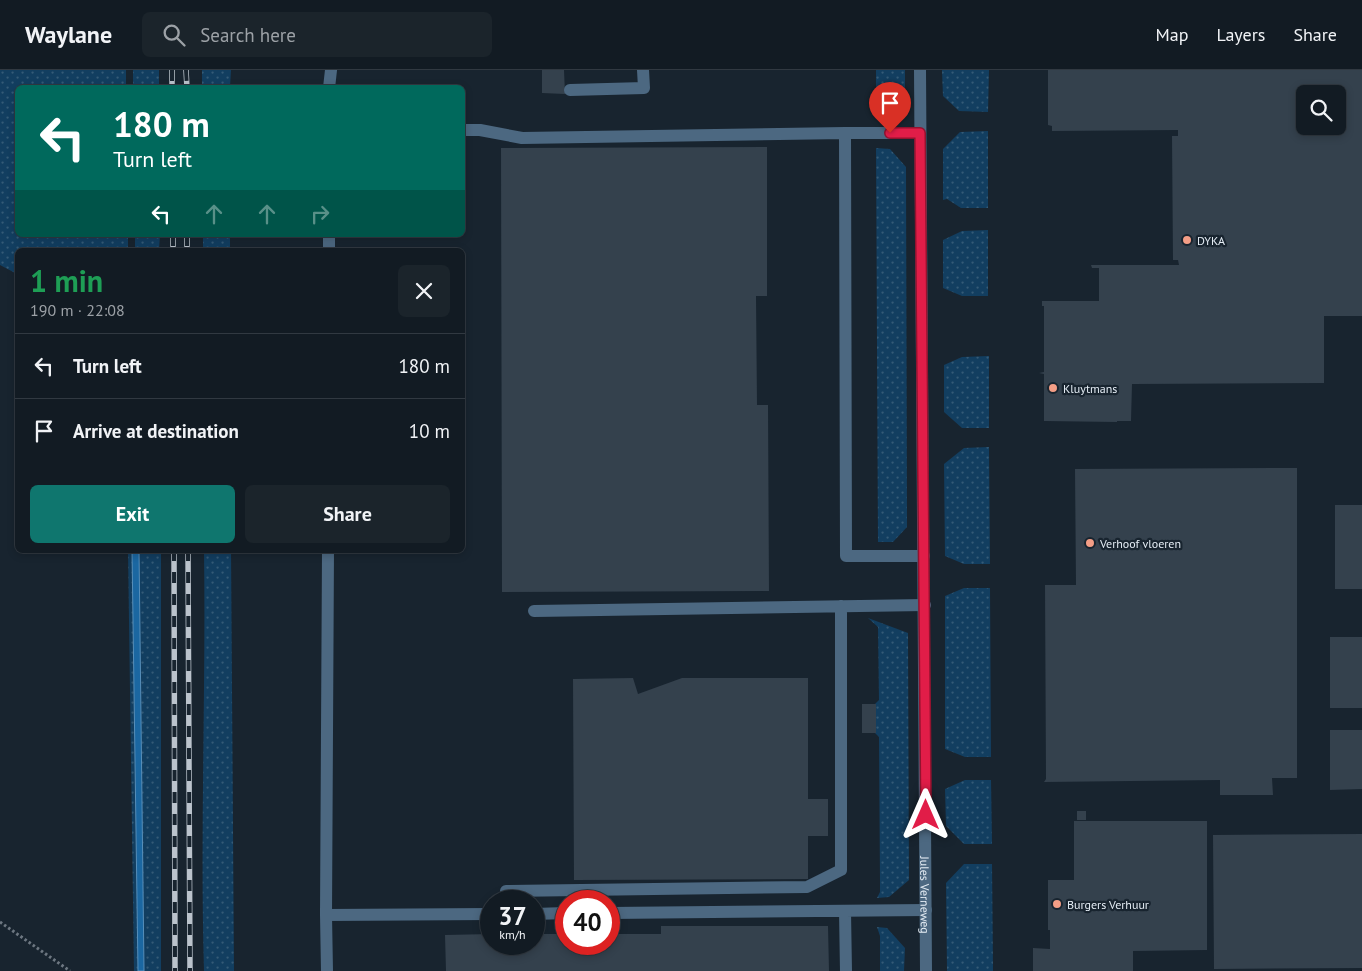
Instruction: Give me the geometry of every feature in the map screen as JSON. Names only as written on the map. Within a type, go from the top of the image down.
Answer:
[{"type":"street","points":[[329,85],[331,70]]},
{"type":"street","points":[[570,90],[644,88],[643,70]]},
{"type":"street","name":"Jules Verneweg","points":[[920,70],[926,971]]},
{"type":"street","points":[[465,130],[480,130],[522,138],[920,133]]},
{"type":"street","points":[[844,133],[846,556],[924,556]]},
{"type":"street","points":[[327,971],[328,553]]},
{"type":"street","points":[[534,610],[925,605]]},
{"type":"street","points":[[545,890],[807,887],[841,870],[841,606]]},
{"type":"street","points":[[620,913],[926,910]]},
{"type":"street","points":[[845,911],[846,971]]},
{"type":"street","points":[[326,916],[480,914]]},
{"type":"path","points":[[0,922],[70,971]]},
{"type":"shaded area","points":[[0,70],[126,70],[126,85],[15,85],[15,237],[128,237],[128,248],[15,248],[15,273],[0,265]]},
{"type":"shaded area","points":[[133,70],[159,70],[159,85],[133,85]]},
{"type":"shaded area","points":[[202,70],[231,70],[230,85],[202,85]]},
{"type":"shaded area","points":[[876,70],[905,70],[905,101],[889,118],[876,118]]},
{"type":"shaded area","points":[[942,70],[989,70],[988,112],[959,111],[943,96]]},
{"type":"shaded area","points":[[988,131],[988,208],[961,208],[947,199],[943,200],[943,149],[960,132]]},
{"type":"shaded area","points":[[876,148],[890,149],[906,167],[907,527],[893,542],[878,542]]},
{"type":"shaded area","points":[[988,230],[988,296],[962,296],[943,288],[943,240],[962,231]]},
{"type":"shaded area","points":[[135,237],[160,237],[159,248],[135,248]]},
{"type":"shaded area","points":[[203,237],[230,237],[230,248],[203,248]]},
{"type":"shaded area","points":[[989,356],[989,428],[962,428],[944,412],[944,365],[962,357]]},
{"type":"shaded area","points":[[989,447],[990,564],[964,564],[945,556],[944,464],[964,448]]},
{"type":"shaded area","points":[[128,553],[132,553],[138,971],[134,971]]},
{"type":"shaded area","points":[[132,553],[139,553],[144,971],[138,971]]},
{"type":"shaded area","points":[[139,553],[161,553],[161,971],[144,971]]},
{"type":"shaded area","points":[[204,553],[231,553],[234,971],[204,971]]},
{"type":"shaded area","points":[[964,588],[990,588],[991,757],[965,757],[945,749],[945,596]]},
{"type":"shaded area","points":[[868,618],[908,633],[909,880],[889,897],[877,898],[880,892],[879,737],[875,733],[875,704],[879,700],[878,627]]},
{"type":"shaded area","points":[[965,780],[991,780],[992,844],[964,844],[946,826],[945,789]]},
{"type":"shaded area","points":[[964,864],[992,864],[993,971],[947,971],[946,883]]},
{"type":"shaded area","points":[[877,927],[887,928],[905,948],[904,971],[880,971],[880,936]]},
{"type":"building","points":[[542,70],[564,70],[565,94],[542,93]]},
{"type":"building","points":[[1048,70],[1362,70],[1362,316],[1324,316],[1324,383],[1132,384],[1131,421],[1044,421],[1044,374],[1039,373],[1044,372],[1044,306],[1042,306],[1042,301],[1099,301],[1099,268],[1092,268],[1091,265],[1179,265],[1178,260],[1173,260],[1172,136],[1178,136],[1178,130],[1052,131],[1052,126],[1048,125]]},
{"type":"building","points":[[767,147],[767,296],[756,296],[757,405],[768,405],[769,591],[502,592],[501,148]]},
{"type":"building","points":[[1297,468],[1297,778],[1272,778],[1273,795],[1220,795],[1220,780],[1044,782],[1046,779],[1045,585],[1076,585],[1075,469]]},
{"type":"building","points":[[1335,505],[1362,505],[1362,589],[1335,589]]},
{"type":"building","points":[[1330,637],[1362,637],[1362,708],[1330,708]]},
{"type":"building","points":[[633,678],[638,694],[682,678],[808,678],[808,799],[828,799],[828,836],[808,836],[808,879],[574,880],[573,679]]},
{"type":"building","points":[[862,704],[876,704],[876,733],[862,733]]},
{"type":"building","points":[[1330,730],[1362,730],[1362,789],[1330,790]]},
{"type":"building","points":[[1077,811],[1086,811],[1086,820],[1077,820]]},
{"type":"building","points":[[1074,821],[1207,821],[1207,950],[1133,951],[1133,971],[1033,971],[1033,948],[1050,949],[1048,880],[1074,880]]},
{"type":"building","points":[[1362,834],[1362,968],[1214,969],[1213,835]]},
{"type":"building","points":[[661,926],[828,926],[829,971],[446,971],[445,935],[480,934],[480,955],[545,955],[545,934],[555,934],[555,955],[620,955],[620,934],[661,934]]},
{"type":"railway","points":[[172,70],[172,85]]},
{"type":"railway","points":[[186,70],[187,85]]},
{"type":"railway","points":[[173,237],[173,248]]},
{"type":"railway","points":[[187,237],[187,248]]},
{"type":"railway","points":[[174,553],[175,971]]},
{"type":"railway","points":[[188,553],[190,971]]},
{"type":"place","name":"DYKA","points":[[1187,240]]},
{"type":"place","name":"Kluytmans","points":[[1053,388]]},
{"type":"place","name":"Verhoof vloeren","points":[[1090,543]]},
{"type":"place","name":"Burgers Verhuur","points":[[1057,904]]},
{"type":"route","points":[[890,133],[920,133],[926,815]]}]
